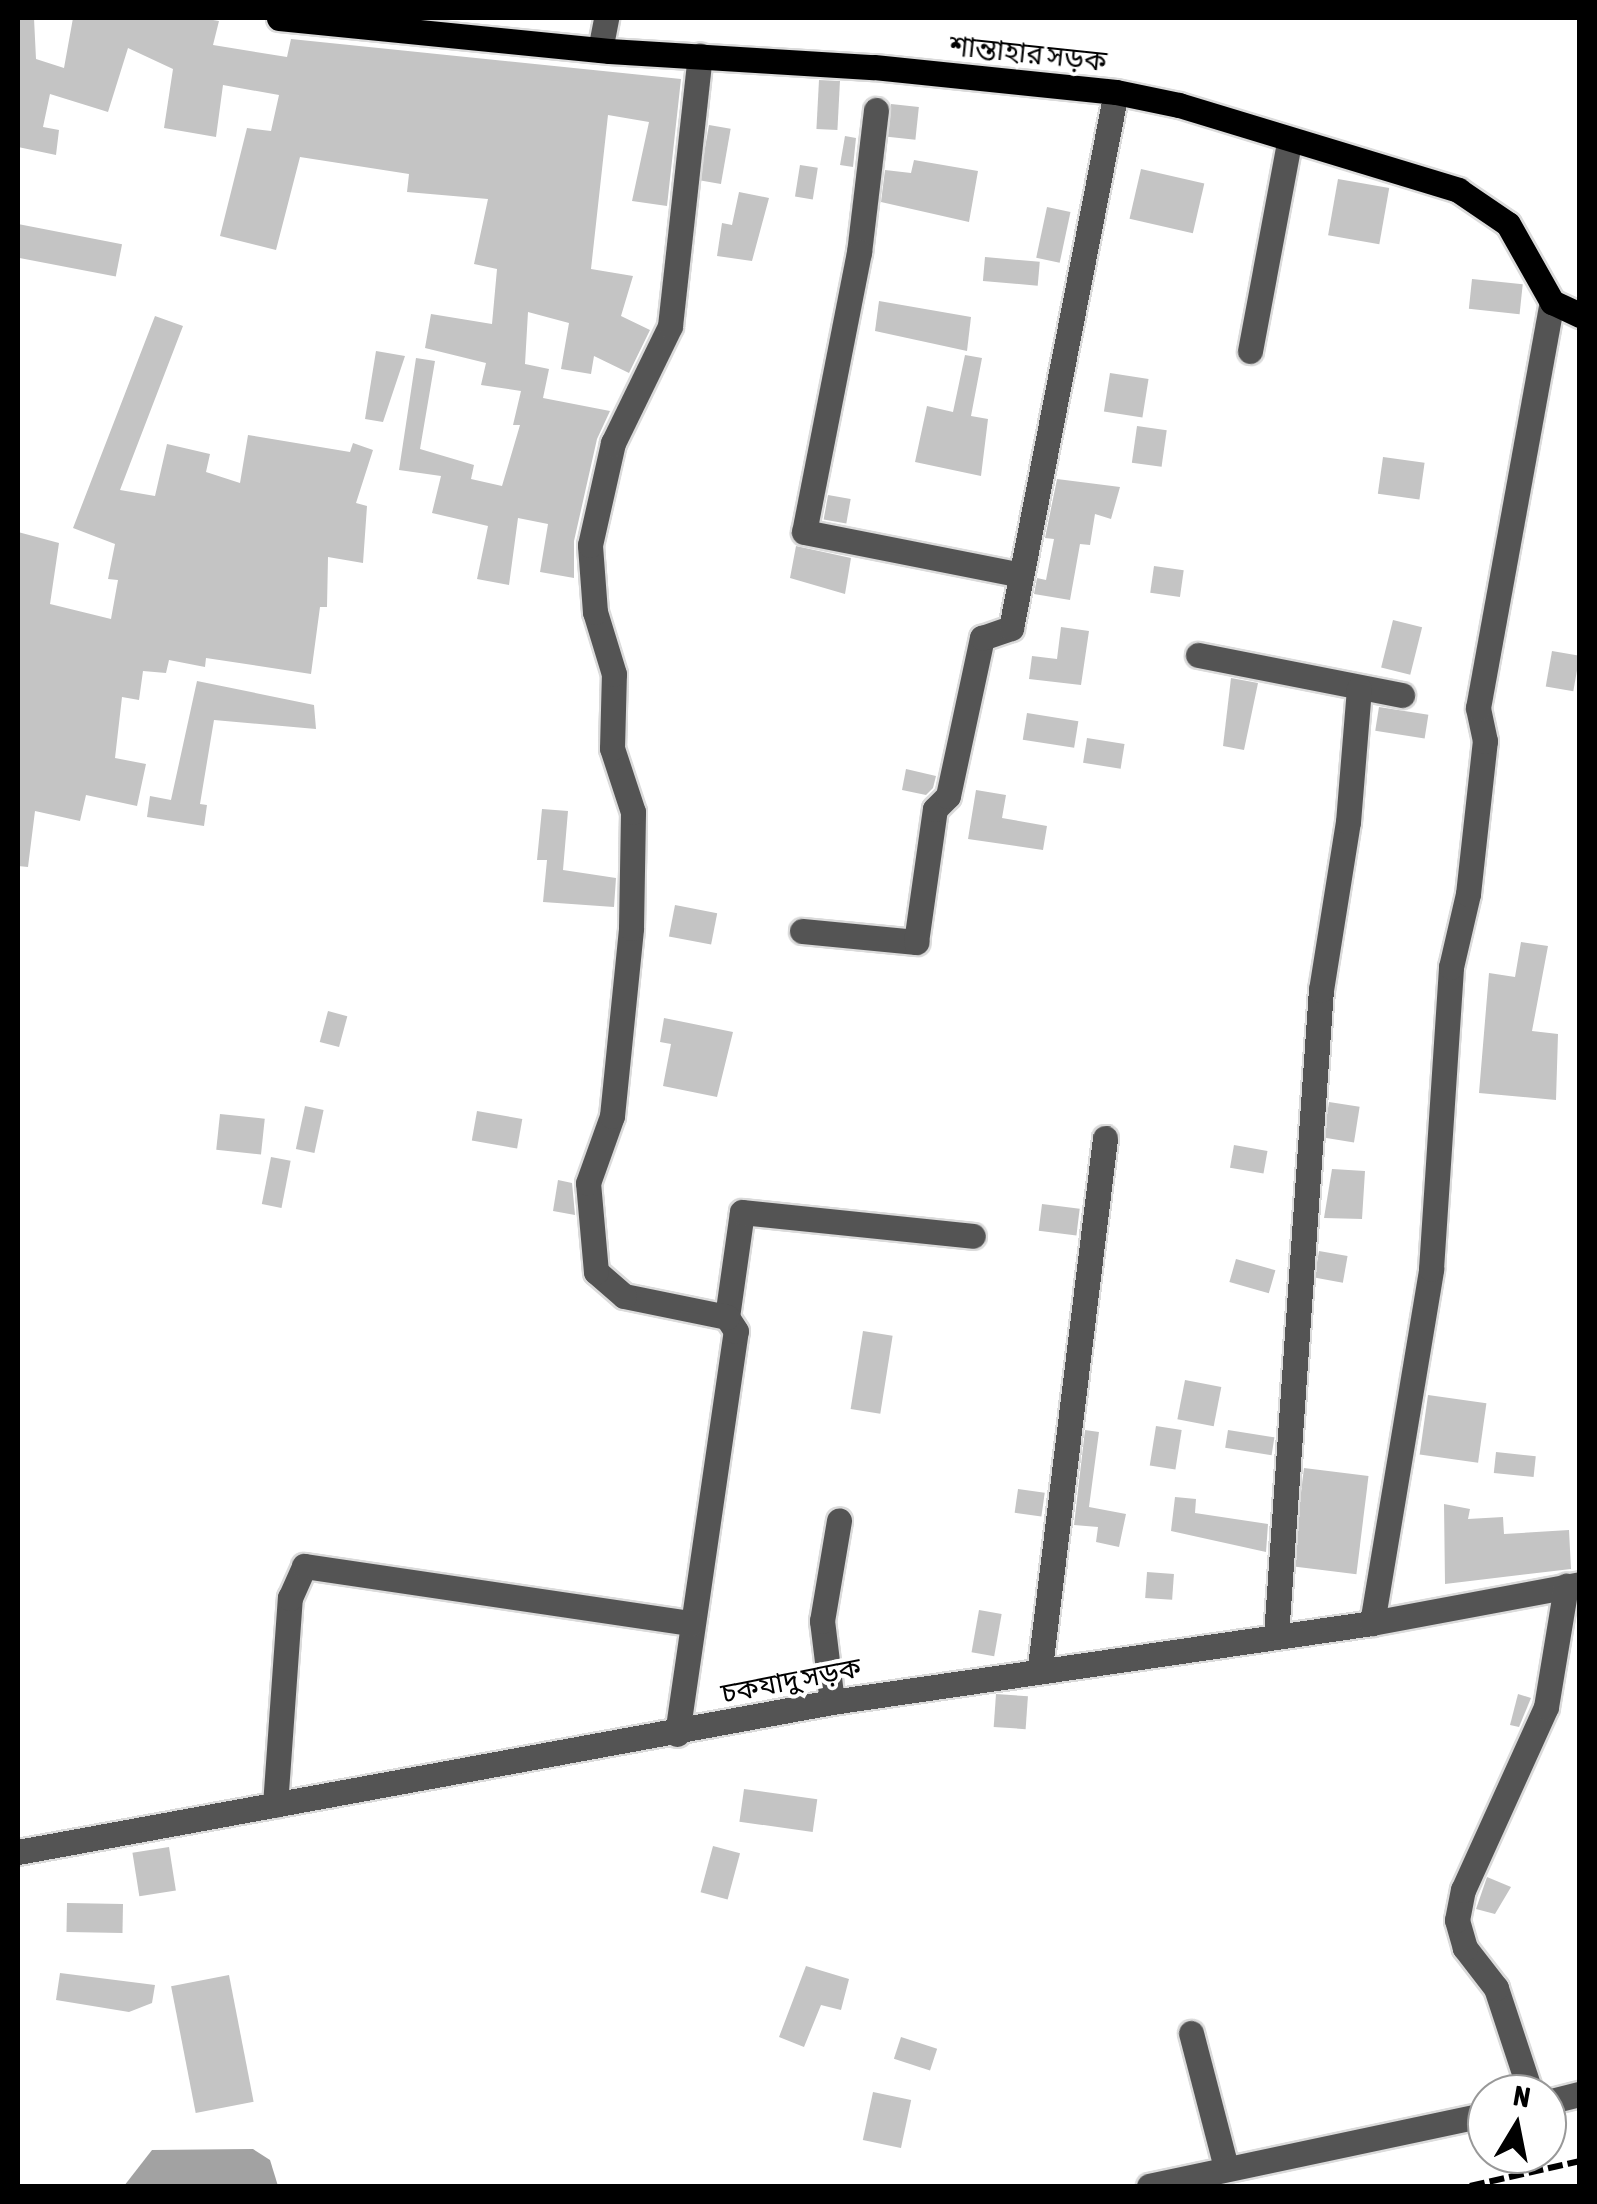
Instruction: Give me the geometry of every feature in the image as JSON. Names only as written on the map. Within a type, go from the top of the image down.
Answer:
[{"type":"main road","name":"শান্তাহার সড়ক","points":[[279,18],[352,22],[600,50],[1116,92],[1458,190],[1508,224],[1552,302]]},
{"type":"main road","points":[[1552,302],[1580,315]]},
{"type":"street","points":[[600,50],[606,18]]},
{"type":"street","points":[[700,56],[670,326],[613,443],[590,545],[595,612],[614,674],[612,748],[633,812],[632,928],[612,1116],[588,1183],[596,1272],[624,1296],[727,1317]]},
{"type":"street","points":[[802,931],[916,942],[936,809],[948,796],[982,638],[1010,628],[1116,92]]},
{"type":"street","points":[[876,110],[859,252],[804,532],[1021,574]]},
{"type":"street","points":[[1250,351],[1289,142]]},
{"type":"street","points":[[1372,1624],[1431,1269],[1451,967],[1468,894],[1485,741],[1478,708],[1552,302]]},
{"type":"street","points":[[1198,655],[1402,694]]},
{"type":"street","points":[[1276,1636],[1321,990],[1348,822],[1359,688]]},
{"type":"street","points":[[1040,1667],[1105,1138]]},
{"type":"street","points":[[677,1734],[734,1350],[736,1331],[727,1317],[742,1212],[973,1236]]},
{"type":"street","points":[[832,1702],[822,1621],[838,1520]]},
{"type":"street","points":[[275,1805],[290,1598],[304,1566],[692,1623]]},
{"type":"street","points":[[1524,2074],[1496,1988],[1465,1948],[1457,1920],[1463,1890],[1546,1707],[1573,1585]]},
{"type":"street","name":"চকযাদু সড়ক","points":[[18,1852],[677,1734],[832,1702],[1040,1667],[1372,1624],[1573,1585]]},
{"type":"street","points":[[1191,2033],[1226,2167]]},
{"type":"street","points":[[1149,2186],[1467,2118]]},
{"type":"shaded area","points":[[253,2149],[270,2160],[278,2186],[124,2186],[152,2150]]},
{"type":"building","points":[[18,18],[34,18],[36,59],[64,68],[73,18],[201,18],[219,21],[213,45],[287,57],[291,39],[681,79],[667,206],[632,201],[649,122],[608,115],[591,269],[633,276],[621,316],[650,330],[629,373],[594,356],[591,374],[561,369],[569,323],[528,312],[525,364],[549,369],[543,398],[610,411],[597,439],[574,541],[574,578],[540,572],[548,524],[518,518],[509,585],[477,579],[488,526],[432,513],[441,476],[399,470],[416,358],[435,361],[420,449],[474,465],[471,479],[502,486],[520,425],[513,425],[521,391],[481,385],[486,363],[425,348],[431,314],[492,324],[497,269],[474,264],[488,199],[407,192],[409,174],[300,157],[276,250],[220,236],[247,128],[271,131],[279,95],[223,85],[216,137],[164,128],[173,69],[128,48],[108,112],[50,94],[43,127],[59,130],[56,155],[18,147]]},
{"type":"building","points":[[819,80],[840,81],[837,130],[816,129]]},
{"type":"building","points":[[891,104],[919,107],[915,140],[888,137]]},
{"type":"building","points":[[709,125],[731,129],[721,184],[699,180]]},
{"type":"building","points":[[845,136],[856,138],[853,167],[840,165]]},
{"type":"building","points":[[914,160],[978,171],[969,222],[881,202],[885,170],[911,173]]},
{"type":"building","points":[[800,165],[818,168],[813,199],[795,197]]},
{"type":"building","points":[[1141,169],[1204,184],[1193,233],[1130,219]]},
{"type":"building","points":[[1338,179],[1389,188],[1379,244],[1328,235]]},
{"type":"building","points":[[739,192],[769,198],[752,261],[717,256],[722,223],[732,225]]},
{"type":"building","points":[[1047,207],[1070,212],[1060,263],[1036,258]]},
{"type":"building","points":[[18,224],[122,244],[116,277],[18,258]]},
{"type":"building","points":[[985,257],[1040,262],[1038,286],[983,281]]},
{"type":"building","points":[[1472,279],[1523,284],[1520,314],[1469,309]]},
{"type":"building","points":[[879,301],[971,317],[967,351],[875,331]]},
{"type":"building","points":[[155,316],[183,326],[120,490],[155,496],[167,444],[210,454],[206,472],[240,483],[248,435],[350,452],[353,443],[373,450],[356,503],[367,506],[363,563],[328,557],[327,607],[320,607],[311,674],[206,658],[205,667],[169,660],[166,673],[143,671],[139,700],[122,697],[115,758],[146,764],[137,806],[86,795],[80,821],[35,811],[28,867],[18,866],[18,532],[59,543],[50,604],[111,619],[118,580],[108,579],[115,544],[73,528]]},
{"type":"building","points":[[376,351],[405,356],[383,422],[365,419]]},
{"type":"building","points":[[965,355],[982,358],[971,416],[988,419],[981,476],[915,462],[927,406],[953,412]]},
{"type":"building","points":[[1110,373],[1149,379],[1142,418],[1104,412]]},
{"type":"building","points":[[1137,426],[1167,430],[1162,467],[1132,463]]},
{"type":"building","points":[[1383,457],[1425,463],[1419,499],[1378,494]]},
{"type":"building","points":[[1057,479],[1120,487],[1111,519],[1095,514],[1090,545],[1080,544],[1070,600],[1034,594],[1037,578],[1046,580],[1054,539],[1045,538]]},
{"type":"building","points":[[828,495],[851,499],[846,524],[824,520]]},
{"type":"building","points":[[796,546],[851,558],[845,594],[790,578]]},
{"type":"building","points":[[1154,566],[1184,570],[1180,597],[1150,593]]},
{"type":"building","points":[[1393,620],[1422,627],[1410,675],[1381,668]]},
{"type":"building","points":[[1061,627],[1089,631],[1081,685],[1029,679],[1032,656],[1057,659]]},
{"type":"building","points":[[1552,651],[1580,656],[1573,691],[1546,686]]},
{"type":"building","points":[[1231,678],[1258,683],[1244,750],[1223,746]]},
{"type":"building","points":[[197,681],[314,705],[316,729],[214,720],[200,804],[207,805],[204,826],[147,817],[150,796],[171,800]]},
{"type":"building","points":[[1379,707],[1428,715],[1425,739],[1375,731]]},
{"type":"building","points":[[1027,713],[1078,721],[1074,748],[1023,740]]},
{"type":"building","points":[[1087,738],[1125,744],[1121,769],[1083,763]]},
{"type":"building","points":[[906,769],[936,776],[933,788],[926,795],[902,790]]},
{"type":"building","points":[[976,790],[1006,795],[1002,818],[1047,826],[1043,850],[968,839]]},
{"type":"building","points":[[542,809],[568,811],[563,870],[616,878],[614,907],[543,902],[547,860],[537,860]]},
{"type":"building","points":[[675,905],[717,913],[711,945],[669,936]]},
{"type":"building","points":[[1521,942],[1548,946],[1532,1031],[1558,1034],[1556,1100],[1479,1093],[1489,973],[1515,977]]},
{"type":"building","points":[[328,1011],[347,1016],[339,1047],[320,1042]]},
{"type":"building","points":[[664,1018],[733,1032],[717,1097],[663,1086],[671,1044],[660,1042]]},
{"type":"building","points":[[1329,1102],[1360,1107],[1354,1142],[1323,1138]]},
{"type":"building","points":[[305,1106],[324,1110],[314,1153],[296,1149]]},
{"type":"building","points":[[477,1111],[522,1119],[517,1149],[472,1141]]},
{"type":"building","points":[[220,1114],[265,1119],[261,1155],[216,1150]]},
{"type":"building","points":[[1234,1145],[1267,1151],[1263,1174],[1230,1168]]},
{"type":"building","points":[[271,1157],[291,1161],[281,1208],[262,1204]]},
{"type":"building","points":[[1332,1169],[1365,1171],[1362,1219],[1324,1218]]},
{"type":"building","points":[[558,1180],[572,1183],[575,1215],[553,1211]]},
{"type":"building","points":[[1042,1204],[1080,1209],[1076,1235],[1039,1231]]},
{"type":"building","points":[[1319,1251],[1348,1256],[1343,1283],[1314,1278]]},
{"type":"building","points":[[1236,1259],[1275,1270],[1269,1293],[1229,1282]]},
{"type":"building","points":[[863,1331],[893,1336],[880,1414],[851,1409]]},
{"type":"building","points":[[1185,1380],[1221,1387],[1214,1426],[1177,1419]]},
{"type":"building","points":[[1428,1395],[1486,1403],[1478,1463],[1420,1454]]},
{"type":"building","points":[[1156,1426],[1182,1430],[1175,1470],[1150,1466]]},
{"type":"building","points":[[1085,1430],[1099,1432],[1089,1507],[1126,1514],[1119,1547],[1096,1542],[1098,1527],[1074,1525]]},
{"type":"building","points":[[1228,1430],[1274,1437],[1272,1455],[1225,1448]]},
{"type":"building","points":[[1496,1452],[1536,1456],[1534,1477],[1494,1473]]},
{"type":"building","points":[[1304,1468],[1369,1476],[1356,1574],[1292,1566]]},
{"type":"building","points":[[1018,1489],[1045,1493],[1041,1517],[1015,1513]]},
{"type":"building","points":[[1175,1497],[1196,1499],[1195,1513],[1268,1524],[1266,1552],[1171,1531]]},
{"type":"building","points":[[1444,1504],[1470,1509],[1468,1519],[1503,1517],[1504,1534],[1569,1530],[1571,1569],[1445,1584]]},
{"type":"building","points":[[1147,1572],[1174,1574],[1172,1600],[1145,1598]]},
{"type":"building","points":[[979,1610],[1002,1614],[994,1656],[972,1652]]},
{"type":"building","points":[[996,1694],[1028,1696],[1026,1729],[994,1727]]},
{"type":"building","points":[[1518,1694],[1531,1698],[1519,1727],[1510,1725]]},
{"type":"building","points":[[744,1789],[817,1799],[813,1832],[739,1822]]},
{"type":"building","points":[[713,1846],[740,1853],[728,1900],[701,1892]]},
{"type":"building","points":[[169,1847],[176,1890],[139,1896],[132,1853]]},
{"type":"building","points":[[1487,1877],[1511,1887],[1495,1914],[1476,1909]]},
{"type":"building","points":[[67,1903],[123,1904],[122,1933],[66,1932]]},
{"type":"building","points":[[806,1966],[849,1979],[841,2010],[821,2005],[804,2047],[779,2037]]},
{"type":"building","points":[[60,1973],[155,1985],[152,2003],[129,2012],[56,2000]]},
{"type":"building","points":[[229,1975],[254,2102],[196,2113],[171,1986]]},
{"type":"building","points":[[901,2037],[937,2049],[930,2071],[894,2059]]},
{"type":"building","points":[[873,2092],[911,2100],[901,2148],[863,2140]]},
{"type":"railway","points":[[1470,2186],[1580,2161]]}]
